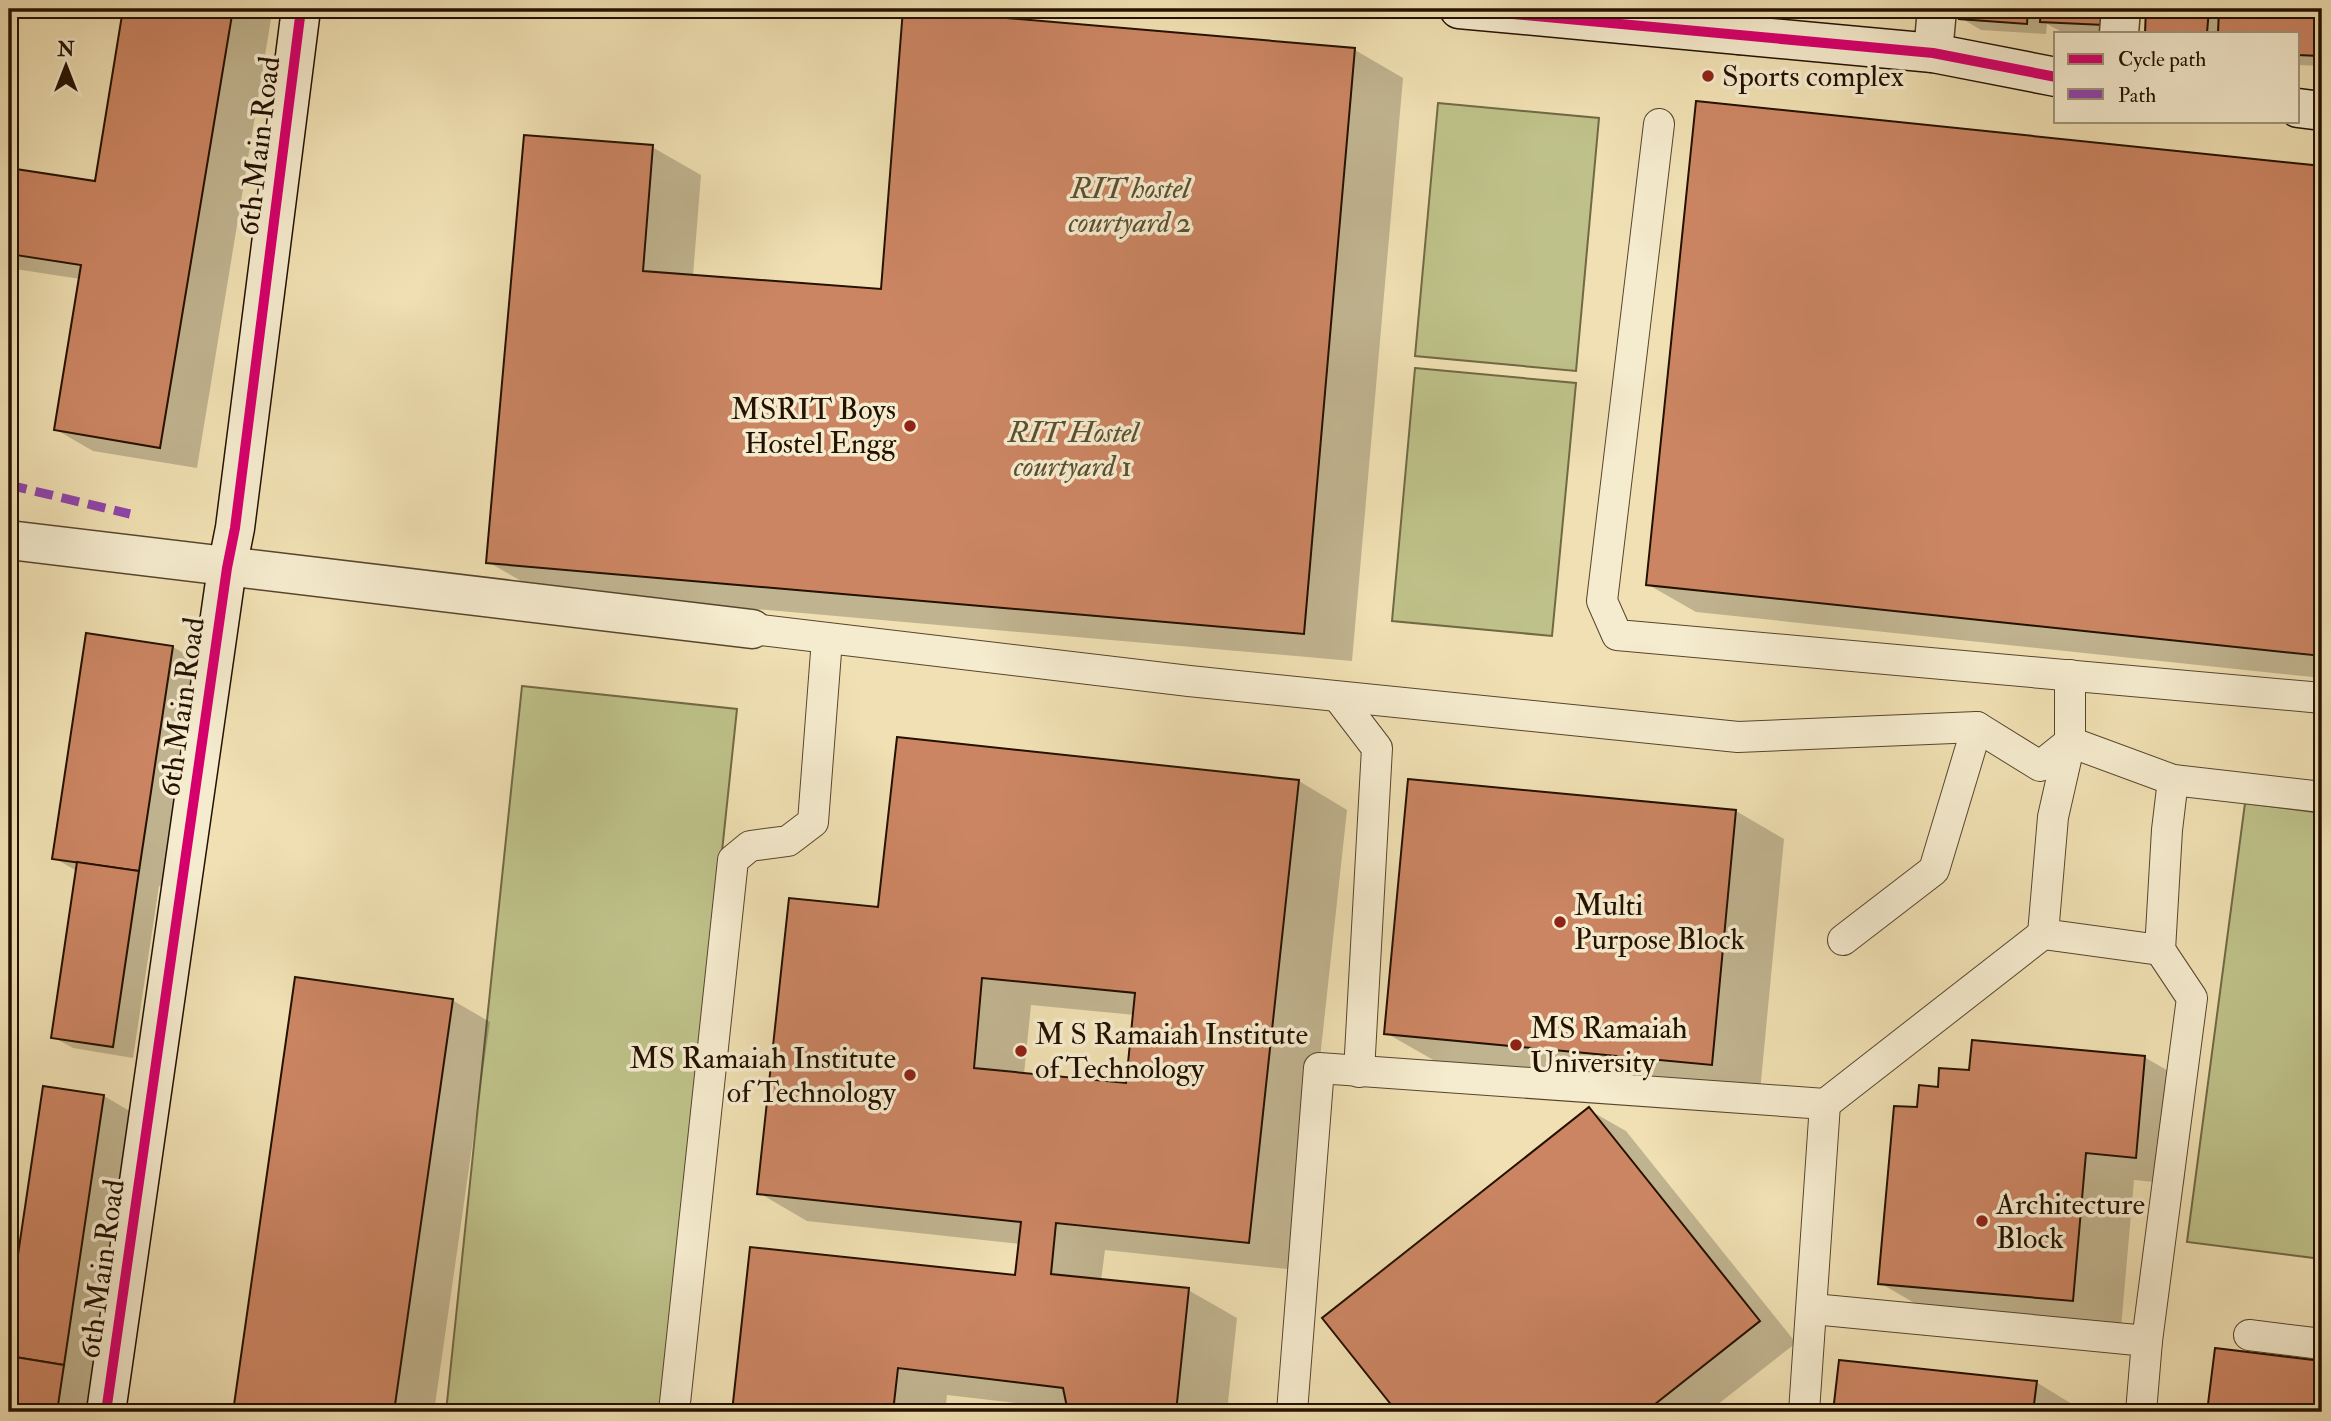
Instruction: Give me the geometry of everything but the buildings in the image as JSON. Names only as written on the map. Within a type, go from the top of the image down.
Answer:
[{"type":"street","name":"6th Main Road","points":[[106,1412],[227,568],[235,528],[300,9]]},
{"type":"street","points":[[1459,9],[1741,22],[1933,53],[2054,77]]},
{"type":"street","points":[[1933,53],[1937,9]]},
{"type":"street","points":[[2119,32],[2121,9]]},
{"type":"street","points":[[2300,108],[2322,111]]},
{"type":"street","points":[[9,540],[752,629]]},
{"type":"lane","points":[[1659,124],[1602,601],[1617,635],[2322,698]]},
{"type":"lane","points":[[752,629],[1338,697],[1738,737],[1977,727],[2040,766],[2070,742]]},
{"type":"lane","points":[[674,1412],[733,860],[750,846],[788,841],[813,822],[827,639]]},
{"type":"lane","points":[[2043,934],[2053,817],[2070,742],[2070,675]]},
{"type":"lane","points":[[1338,697],[1377,748],[1359,1072]]},
{"type":"lane","points":[[1843,940],[1934,870],[1977,727]]},
{"type":"lane","points":[[2070,742],[2173,780],[2322,797]]},
{"type":"lane","points":[[2141,1412],[2147,1341],[2192,998],[2160,950],[2166,830],[2173,780]]},
{"type":"lane","points":[[1292,1412],[1319,1068],[1825,1104],[2043,934],[2160,950]]},
{"type":"lane","points":[[1804,1412],[1825,1104]]},
{"type":"lane","points":[[1813,1310],[2147,1341]]},
{"type":"lane","points":[[2249,1335],[2322,1344]]},
{"type":"green space","points":[[1438,103],[1599,118],[1576,371],[1415,356]]},
{"type":"green space","points":[[1415,368],[1576,383],[1552,636],[1392,621]]},
{"type":"green space","points":[[522,686],[737,709],[663,1412],[446,1412]]},
{"type":"green space","points":[[2245,803],[2322,813],[2322,1259],[2187,1242]]},
{"type":"marked path","points":[[9,485],[130,514]]},
{"type":"cycle path","points":[[106,1412],[227,568],[235,528],[301,9]]},
{"type":"cycle path","points":[[1459,9],[1933,53],[2054,77]]},
{"type":"place","name":"Sports complex","points":[[1708,76]]},
{"type":"place","name":"MSRIT Boys Hostel Engg","points":[[910,426]]},
{"type":"place","name":"Multi Purpose Block","points":[[1560,922]]},
{"type":"place","name":"MS Ramaiah University","points":[[1516,1045]]},
{"type":"place","name":"M S Ramaiah Institute of Technology","points":[[1021,1051]]},
{"type":"place","name":"MS Ramaiah Institute of Technology","points":[[910,1075]]},
{"type":"place","name":"Architecture Block","points":[[1982,1221]]},
{"type":"park label","name":"RIT hostel courtyard 2","points":[[1130,205]]},
{"type":"park label","name":"RIT Hostel courtyard 1","points":[[1073,449]]}]
